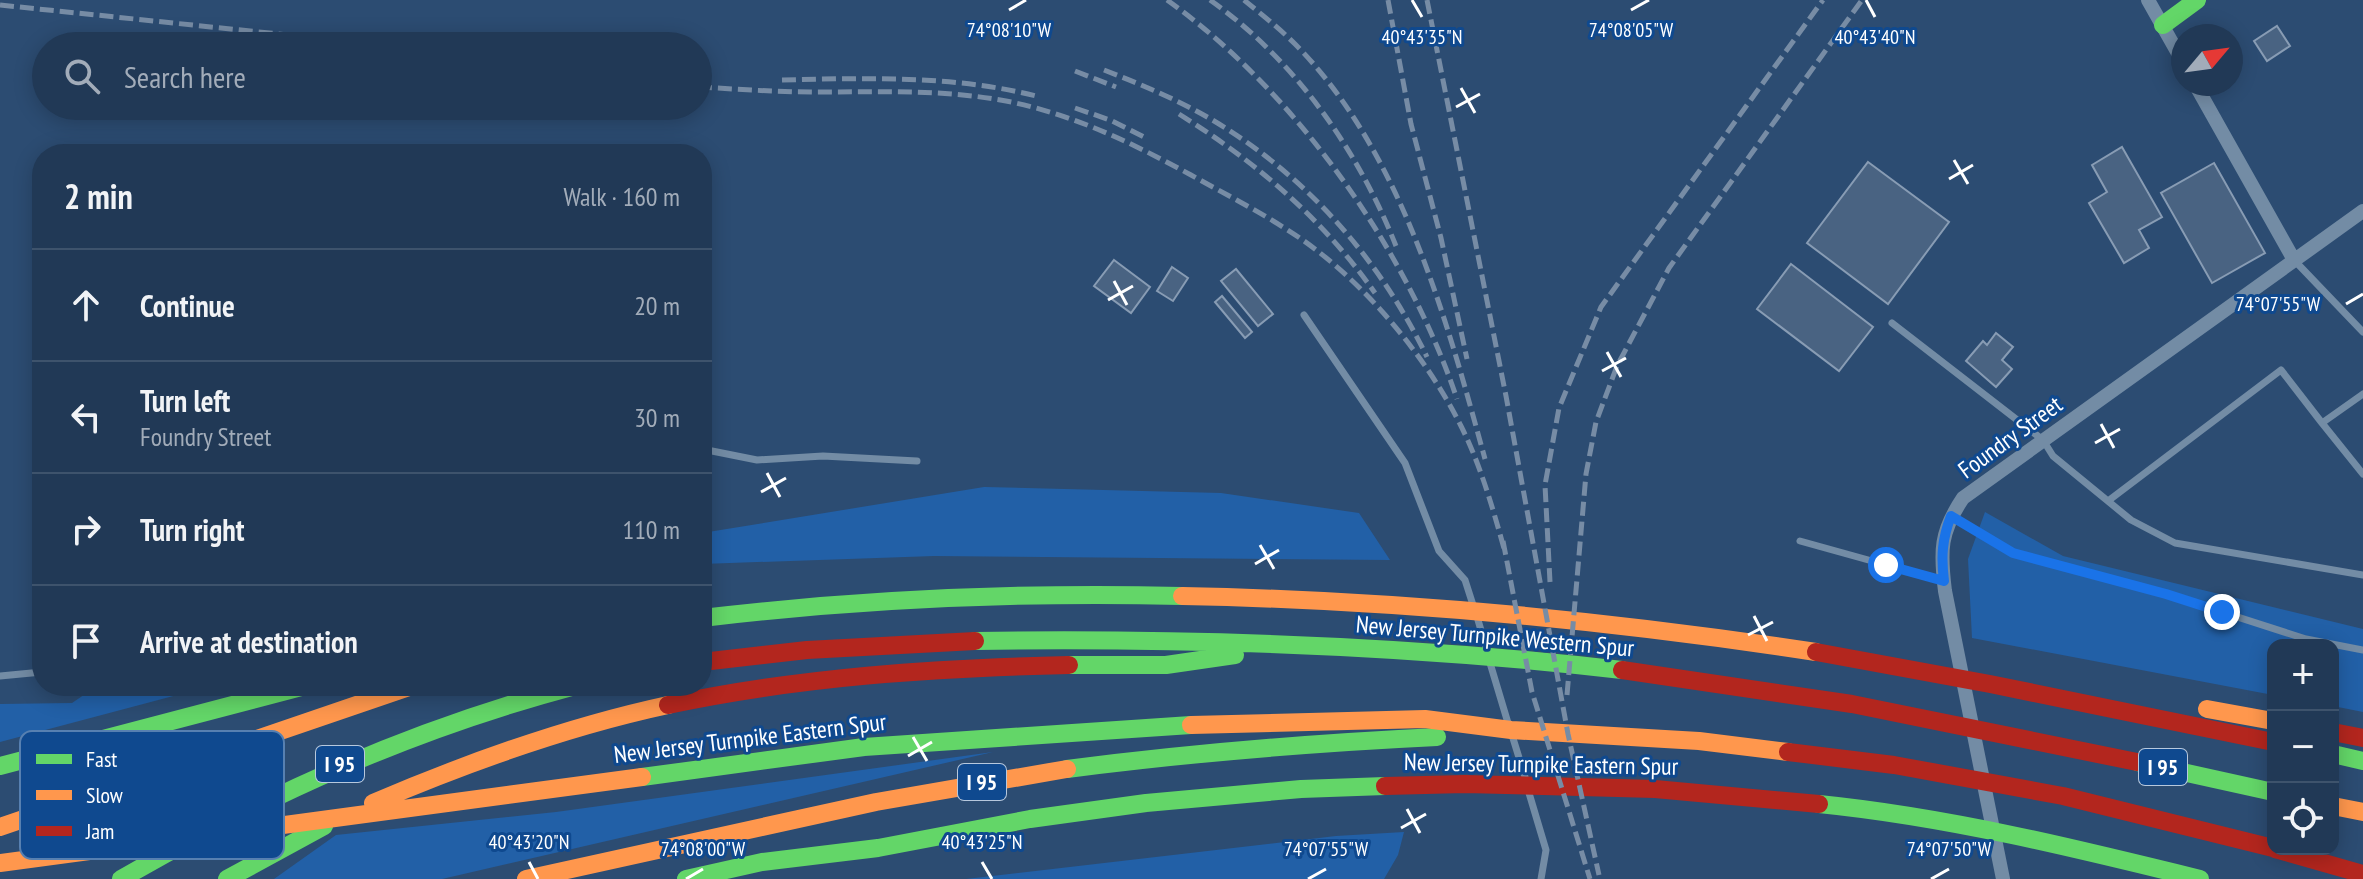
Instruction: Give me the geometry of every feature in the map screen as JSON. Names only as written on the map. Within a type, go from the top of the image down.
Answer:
[{"type":"highway","points":[[2163,25],[2197,0]]},
{"type":"highway","name":"New Jersey Turnpike Western Spur","points":[[712,616],[836,605],[998,596],[1213,596],[1530,617],[1702,636],[1884,664],[2267,741]]},
{"type":"highway","name":"New Jersey Turnpike Western Spur","points":[[712,661],[853,647],[991,641],[1229,642],[1530,660],[1708,681],[1893,712],[2267,791]]},
{"type":"highway","points":[[712,696],[878,675],[1038,666],[1172,665],[1307,645]]},
{"type":"highway","points":[[133,731],[267,696]]},
{"type":"highway","name":"I 95","points":[[281,731],[383,696]]},
{"type":"highway","name":"I 95","points":[[284,790],[335,766],[439,726],[536,696]]},
{"type":"highway","points":[[284,847],[423,780],[549,735],[658,706],[712,696]]},
{"type":"highway","points":[[2086,703],[2204,708],[2267,720]]},
{"type":"highway","name":"New Jersey Turnpike Eastern Spur","points":[[284,824],[825,751],[977,737],[1269,721],[1699,741],[1894,765],[2063,796],[2267,847]]},
{"type":"highway","name":"New Jersey Turnpike Eastern Spur","points":[[526,879],[852,807],[1032,774],[1188,753],[1442,729]]},
{"type":"highway","points":[[2339,733],[2363,738]]},
{"type":"highway","points":[[2339,755],[2363,761]]},
{"type":"highway","points":[[0,766],[20,761]]},
{"type":"highway","name":"New Jersey Turnpike Eastern Spur","points":[[686,879],[762,862],[878,848],[1030,819],[1185,798],[1340,786],[1465,784],[1718,793],[1911,816],[2075,847],[2200,879]]},
{"type":"highway","points":[[2339,807],[2363,812]]},
{"type":"highway","name":"I 95","points":[[0,827],[20,820]]},
{"type":"highway","name":"New Jersey Turnpike Eastern Spur","points":[[787,879],[878,848]]},
{"type":"highway","name":"New Jersey Turnpike Eastern Spur","points":[[2295,855],[2363,874]]},
{"type":"highway","name":"New Jersey Turnpike Eastern Spur","points":[[0,863],[29,859]]},
{"type":"highway","name":"I 95","points":[[121,879],[157,859]]},
{"type":"highway","points":[[227,879],[262,859]]},
{"type":"street","points":[[2148,0],[2171,40]]},
{"type":"street","points":[[2202,96],[2294,260]]},
{"type":"street","name":"Foundry Street","points":[[2003,879],[1944,581],[1941,556],[1943,535],[1951,516],[1963,498],[2363,211]]},
{"type":"lane","points":[[2294,260],[2363,332]]},
{"type":"lane","points":[[1304,315],[1405,463],[1439,551],[1465,580],[1546,850],[1541,879]]},
{"type":"lane","points":[[1892,323],[2043,440],[2053,456],[2131,520],[2175,543],[2363,575]]},
{"type":"lane","points":[[2108,501],[2281,370],[2363,474]]},
{"type":"lane","points":[[2322,423],[2363,394]]},
{"type":"lane","points":[[712,451],[757,460],[823,456],[917,461]]},
{"type":"lane","points":[[1951,516],[2013,553],[2166,594],[2306,639],[2363,650]]},
{"type":"lane","points":[[1800,541],[1944,581]]},
{"type":"lane","points":[[0,676],[32,673]]},
{"type":"shaded area","points":[[984,487],[1221,493],[1359,513],[1390,560],[934,556],[712,564],[712,531]]},
{"type":"shaded area","points":[[1985,512],[2063,556],[2363,629],[2363,712],[2339,707],[2339,639],[2267,639],[2267,694],[1972,638],[1968,559]]},
{"type":"shaded area","points":[[82,696],[173,696],[41,731],[20,731],[20,737],[0,742],[0,704],[72,703]]},
{"type":"shaded area","points":[[993,752],[442,879],[274,879],[336,835],[556,812]]},
{"type":"shaded area","points":[[1404,832],[1398,855],[1384,879],[966,879],[1336,836]]},
{"type":"building","points":[[2277,26],[2290,46],[2267,61],[2254,41]]},
{"type":"building","points":[[2122,147],[2162,217],[2139,230],[2149,248],[2124,263],[2089,203],[2107,192],[2092,165]]},
{"type":"building","points":[[1868,162],[1949,222],[1888,304],[1807,243]]},
{"type":"building","points":[[2214,163],[2265,253],[2212,283],[2161,193]]},
{"type":"building","points":[[1114,260],[1150,287],[1131,313],[1094,286]]},
{"type":"building","points":[[1791,264],[1873,327],[1839,371],[1757,309]]},
{"type":"building","points":[[1172,267],[1188,278],[1173,301],[1157,291]]},
{"type":"building","points":[[1236,269],[1273,314],[1258,326],[1221,281]]},
{"type":"building","points":[[1222,296],[1252,332],[1245,338],[1215,302]]},
{"type":"building","points":[[1996,333],[2013,347],[2002,360],[2012,369],[1996,387],[1966,361],[1983,341],[1987,345]]},
{"type":"railway","points":[[1167,0],[1214,37],[1259,80],[1302,127],[1341,178],[1377,231],[1409,287],[1457,399]]},
{"type":"railway","points":[[1210,0],[1270,50],[1321,110],[1363,176],[1396,246]]},
{"type":"railway","points":[[1244,0],[1295,44],[1332,87],[1364,134],[1391,185],[1436,294],[1485,459]]},
{"type":"railway","points":[[1388,0],[1411,124],[1441,238],[1467,359]]},
{"type":"railway","points":[[1427,0],[1506,396],[1568,734],[1599,875]]},
{"type":"railway","points":[[1550,582],[1545,485],[1559,408],[1601,307],[1823,0]]},
{"type":"railway","points":[[1567,695],[1586,474],[1596,422],[1617,366],[1669,268],[1862,0]]},
{"type":"railway","points":[[0,5],[259,32]]},
{"type":"railway","points":[[1104,70],[1158,92],[1209,118],[1244,140],[1308,192],[1336,221],[1386,286],[1427,357]]},
{"type":"railway","points":[[1075,71],[1116,87]]},
{"type":"railway","points":[[782,80],[944,81],[1040,97]]},
{"type":"railway","points":[[712,88],[934,93],[1006,101],[1055,114],[1124,141],[1263,215],[1312,247],[1363,291],[1428,370],[1468,441],[1505,552]]},
{"type":"railway","points":[[1075,108],[1110,120],[1148,139]]},
{"type":"railway","points":[[1179,114],[1235,152],[1286,193],[1333,240],[1375,293]]},
{"type":"railway","points":[[1503,541],[1532,692],[1590,879]]},
{"type":"traffic: fast","points":[[2163,25],[2197,0]]},
{"type":"traffic: fast","points":[[712,617],[942,598],[1182,596]]},
{"type":"traffic: fast","points":[[975,641],[1299,645],[1461,654],[1622,670]]},
{"type":"traffic: fast","points":[[1069,665],[1166,665],[1235,655]]},
{"type":"traffic: fast","points":[[133,731],[267,696]]},
{"type":"traffic: fast","points":[[284,793],[398,744],[539,696]]},
{"type":"traffic: fast","points":[[642,777],[864,747],[1191,725]]},
{"type":"traffic: fast","points":[[1067,769],[1252,749],[1437,737]]},
{"type":"traffic: fast","points":[[2339,755],[2363,761]]},
{"type":"traffic: fast","points":[[0,766],[20,761]]},
{"type":"traffic: fast","points":[[2137,762],[2267,791]]},
{"type":"traffic: fast","points":[[686,879],[762,862],[878,848],[1030,819],[1146,803],[1301,789],[1385,786]]},
{"type":"traffic: fast","points":[[1819,804],[1963,825],[2200,879]]},
{"type":"traffic: fast","points":[[284,848],[324,826]]},
{"type":"traffic: fast","points":[[121,879],[156,859]]},
{"type":"traffic: fast","points":[[227,879],[264,859]]},
{"type":"traffic: slow","points":[[1182,596],[1421,607],[1659,630],[1816,652]]},
{"type":"traffic: slow","points":[[281,731],[383,696]]},
{"type":"traffic: slow","points":[[373,803],[518,747],[668,705]]},
{"type":"traffic: slow","points":[[2207,709],[2267,720]]},
{"type":"traffic: slow","points":[[1191,725],[1425,719],[1511,730],[1699,741],[1788,752]]},
{"type":"traffic: slow","points":[[526,879],[876,802],[1067,769]]},
{"type":"traffic: slow","points":[[284,825],[642,777]]},
{"type":"traffic: slow","points":[[2339,807],[2363,812]]},
{"type":"traffic: slow","points":[[0,827],[20,820]]},
{"type":"traffic: slow","points":[[0,863],[30,859]]},
{"type":"traffic: jam","points":[[712,661],[807,650],[975,641]]},
{"type":"traffic: jam","points":[[1816,652],[2267,741]]},
{"type":"traffic: jam","points":[[668,705],[767,687],[867,676],[1069,665]]},
{"type":"traffic: jam","points":[[1622,670],[1852,704],[2137,762]]},
{"type":"traffic: jam","points":[[2339,733],[2363,738]]},
{"type":"traffic: jam","points":[[1788,752],[1894,765],[2063,796],[2267,847]]},
{"type":"traffic: jam","points":[[1385,786],[1465,784],[1655,789],[1819,804]]},
{"type":"traffic: jam","points":[[2296,855],[2363,874]]},
{"type":"route","points":[[1886,565],[1944,581],[1941,556],[1943,535],[1951,516],[2013,553],[2222,612]]}]
